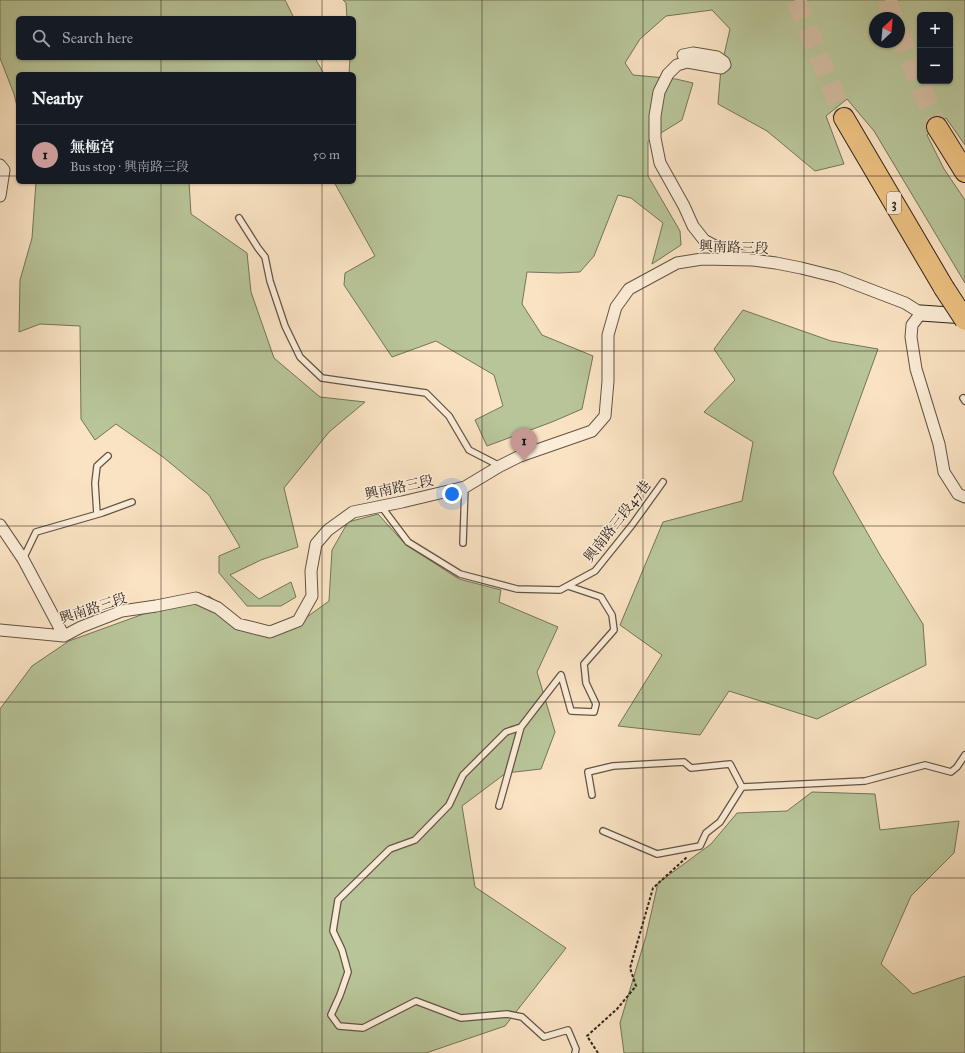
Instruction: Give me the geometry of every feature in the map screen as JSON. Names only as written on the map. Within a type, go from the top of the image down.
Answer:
[{"type":"highway","name":"3","points":[[844,118],[944,288],[965,320]]},
{"type":"highway","points":[[937,126],[965,172]]},
{"type":"street","points":[[683,55],[693,53],[717,57],[724,62],[725,65],[721,68],[687,62],[677,65],[668,74],[659,92],[655,116],[655,138],[660,163],[684,206],[693,226],[704,240],[715,246],[753,260]]},
{"type":"street","points":[[0,165],[4,170],[0,196]]},
{"type":"street","name":"興南路三段","points":[[0,630],[64,636],[81,627],[122,611],[196,598],[218,608],[238,624],[270,632],[298,621],[312,596],[311,570],[316,544],[328,530],[354,512],[465,487],[520,456],[592,431],[605,416],[608,381],[608,335],[616,307],[629,289],[677,263],[702,259],[753,260],[795,266],[837,277],[905,303],[921,313]]},
{"type":"street","points":[[965,316],[921,313],[912,325],[911,337],[916,369],[939,444],[944,472],[958,494],[965,497]]},
{"type":"street","points":[[0,525],[23,559],[64,636]]},
{"type":"lane","points":[[239,218],[258,248],[265,256],[270,281],[285,326],[300,357],[322,378],[426,393],[449,416],[469,450],[500,466]]},
{"type":"lane","points":[[97,514],[95,483],[97,466],[108,456]]},
{"type":"lane","name":"興南路三段47巷","points":[[381,506],[408,542],[460,574],[517,589],[560,590],[595,571],[632,525],[663,482]]},
{"type":"lane","points":[[463,543],[465,487]]},
{"type":"lane","points":[[23,559],[36,532],[132,502]]},
{"type":"lane","name":"興南路三段47巷","points":[[499,806],[521,727],[561,675],[571,711],[594,712],[596,704],[586,683],[584,664],[614,630],[612,615],[601,597],[568,586]]},
{"type":"lane","points":[[521,727],[506,732],[463,775],[449,805],[415,840],[390,849],[338,900],[333,931],[342,950],[348,972],[331,1015],[339,1026],[363,1028],[416,1001],[461,1018],[506,1014],[522,1017],[544,1037],[568,1030],[576,1049],[576,1053]]},
{"type":"lane","points":[[742,787],[865,781],[925,765],[951,772],[957,767],[965,755]]},
{"type":"lane","points":[[592,796],[588,772],[613,766],[684,762],[691,768],[730,764],[742,787]]},
{"type":"lane","points":[[602,832],[657,854],[700,846],[706,833],[720,822],[742,787]]},
{"type":"path","points":[[598,1053],[588,1036],[617,1009],[636,986],[630,968],[653,888],[700,846]]},
{"type":"green space","points":[[0,0],[285,0],[293,16],[16,16],[16,60],[316,60],[323,72],[16,72],[16,102],[0,58]]},
{"type":"green space","points":[[343,0],[965,0],[965,145],[946,118],[927,135],[944,169],[965,200],[965,283],[874,131],[847,99],[826,116],[844,164],[815,171],[767,131],[718,104],[721,68],[730,29],[712,10],[666,16],[640,39],[625,63],[633,75],[676,79],[693,83],[682,120],[648,141],[648,176],[680,231],[681,245],[652,264],[663,223],[631,198],[618,195],[594,256],[580,272],[527,272],[522,304],[542,335],[593,356],[582,409],[552,422],[487,446],[475,420],[503,406],[494,375],[436,341],[392,357],[344,285],[345,273],[375,256],[335,184],[356,184],[356,72],[349,72],[350,60],[356,60],[356,16],[347,16],[346,3]]},
{"type":"green space","points":[[36,184],[189,184],[191,214],[247,253],[251,292],[274,358],[320,397],[365,402],[329,432],[284,488],[298,547],[261,560],[230,575],[259,599],[291,582],[296,597],[281,606],[247,606],[219,573],[219,556],[240,547],[209,495],[163,457],[116,424],[95,440],[81,419],[80,326],[40,324],[19,332],[20,280],[32,238]]},
{"type":"green space","points":[[743,310],[831,341],[878,349],[833,473],[880,555],[923,624],[926,665],[817,719],[729,691],[700,735],[618,726],[662,655],[620,625],[663,522],[742,501],[753,442],[704,412],[735,380],[714,349]]},
{"type":"green space","points":[[378,514],[406,545],[459,579],[501,590],[499,602],[558,627],[537,672],[555,732],[541,769],[506,773],[462,806],[475,887],[566,948],[505,1026],[426,1053],[0,1053],[0,709],[32,666],[69,641],[149,612],[209,596],[246,623],[289,630],[329,601],[332,550],[348,522]]},
{"type":"green space","points":[[812,792],[875,794],[880,830],[959,821],[954,853],[911,896],[881,964],[913,994],[965,976],[965,1053],[624,1053],[620,1023],[646,936],[658,883],[711,844],[737,813],[787,811]]},
{"type":"tunnel","points":[[796,0],[844,118]]},
{"type":"tunnel","points":[[886,0],[891,12]]},
{"type":"tunnel","points":[[905,47],[937,127]]},
{"type":"place","name":"無極宮","points":[[524,461]]}]
